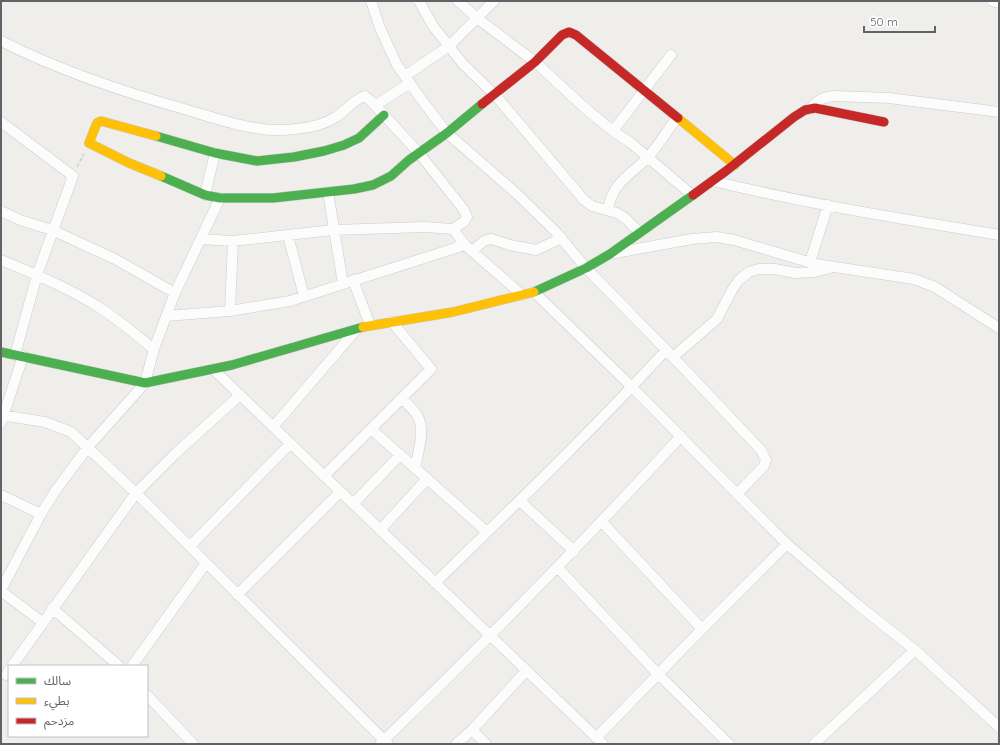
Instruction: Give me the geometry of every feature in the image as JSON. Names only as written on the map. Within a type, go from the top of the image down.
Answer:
[{"type":"street","points":[[371,1],[380,28],[397,65],[447,133],[517,194],[556,231],[586,268],[761,450],[765,457],[766,463],[737,494]]},
{"type":"street","points":[[420,1],[433,26],[463,64],[494,95],[584,200],[592,206],[617,213],[625,218],[639,232]]},
{"type":"street","points":[[458,1],[477,18],[535,62],[586,109],[613,131],[631,143],[692,195]]},
{"type":"street","points":[[376,106],[449,46],[494,1]]},
{"type":"street","points":[[992,1],[999,4]]},
{"type":"street","points":[[384,115],[359,138],[344,145],[294,157],[257,161],[215,153],[101,121],[96,123],[89,144],[205,195],[220,198],[273,198],[328,192],[381,182],[447,133],[535,62],[562,35],[569,32],[576,35],[735,165]]},
{"type":"street","points":[[1,41],[32,57],[144,98],[234,124],[272,130],[295,129],[320,124],[335,118],[363,96],[368,98],[376,106],[419,153],[467,215],[467,220],[452,229],[425,227],[333,230],[233,241],[201,239]]},
{"type":"street","points":[[613,131],[671,55]]},
{"type":"street","points":[[810,109],[818,100],[826,96],[834,96],[889,98],[999,112]]},
{"type":"street","points":[[1,352],[145,383],[213,369],[370,326],[453,312],[534,292],[586,268],[610,254],[735,165],[794,117],[810,109],[821,109],[884,122]]},
{"type":"street","points":[[608,210],[611,196],[616,188],[648,157],[677,118]]},
{"type":"street","points":[[1,122],[73,176],[37,274],[19,356],[2,418],[45,422],[71,432],[190,546],[384,743],[558,568],[681,436]]},
{"type":"street","points":[[205,195],[215,153]]},
{"type":"street","points":[[713,181],[999,236]]},
{"type":"street","points":[[328,192],[333,230],[348,282],[370,326]]},
{"type":"street","points":[[42,622],[1,591],[41,514],[88,447],[145,383],[154,349],[175,293],[220,198]]},
{"type":"street","points":[[810,262],[828,204]]},
{"type":"street","points":[[1,211],[20,220],[52,230],[116,259],[175,293]]},
{"type":"street","points":[[452,229],[468,248],[522,295]]},
{"type":"street","points":[[288,236],[304,296]]},
{"type":"street","points":[[610,254],[692,239],[717,237],[734,240],[810,262],[914,279],[935,287],[999,328]]},
{"type":"street","points":[[166,316],[230,311],[290,301],[348,282],[468,248],[491,239],[536,250],[562,238]]},
{"type":"street","points":[[230,311],[233,241]]},
{"type":"street","points":[[1,260],[37,274],[65,288],[101,309],[154,349]]},
{"type":"street","points":[[435,583],[520,501],[632,387],[669,354],[717,319],[732,290],[739,280],[749,272],[759,269],[775,269],[795,273],[815,272],[834,267]]},
{"type":"street","points":[[534,292],[632,387],[787,544],[858,605],[915,650],[999,727]]},
{"type":"street","points":[[324,476],[431,369],[392,322]]},
{"type":"street","points":[[273,427],[356,330]]},
{"type":"street","points":[[213,369],[600,741],[658,674],[787,544]]},
{"type":"street","points":[[13,665],[52,608],[136,493],[176,453],[240,395]]},
{"type":"street","points":[[402,398],[417,416],[421,426],[415,468]]},
{"type":"street","points":[[371,429],[487,532]]},
{"type":"street","points":[[190,546],[290,444]]},
{"type":"street","points":[[353,504],[400,455]]},
{"type":"street","points":[[380,530],[427,479]]},
{"type":"street","points":[[237,595],[340,492]]},
{"type":"street","points":[[1,495],[41,514]]},
{"type":"street","points":[[520,501],[574,551]]},
{"type":"street","points":[[601,521],[702,629]]},
{"type":"street","points":[[133,665],[206,562]]},
{"type":"street","points":[[558,568],[658,674],[729,744]]},
{"type":"street","points":[[52,608],[118,665]]},
{"type":"street","points":[[814,744],[915,650]]},
{"type":"street","points":[[456,744],[472,730],[526,671]]},
{"type":"street","points":[[148,696],[193,744]]},
{"type":"street","points":[[472,730],[486,744]]},
{"type":"path","points":[[73,176],[89,144]]},
{"type":"traffic: fast","points":[[161,176],[205,195],[220,198],[273,198],[354,189],[373,185],[391,176],[409,160],[447,133],[482,104]]},
{"type":"traffic: fast","points":[[156,136],[215,153],[257,161],[294,157],[344,145],[359,138],[384,115]]},
{"type":"traffic: fast","points":[[534,292],[586,268],[610,254],[693,195]]},
{"type":"traffic: fast","points":[[1,352],[145,383],[232,365],[363,327]]},
{"type":"traffic: slow","points":[[678,118],[735,165]]},
{"type":"traffic: slow","points":[[156,136],[101,121],[97,123],[89,143],[129,163],[161,176]]},
{"type":"traffic: slow","points":[[363,327],[453,312],[534,292]]},
{"type":"traffic: jam","points":[[482,104],[535,62],[562,35],[569,32],[576,35],[678,118]]},
{"type":"traffic: jam","points":[[693,195],[805,110],[815,108],[884,122]]}]
